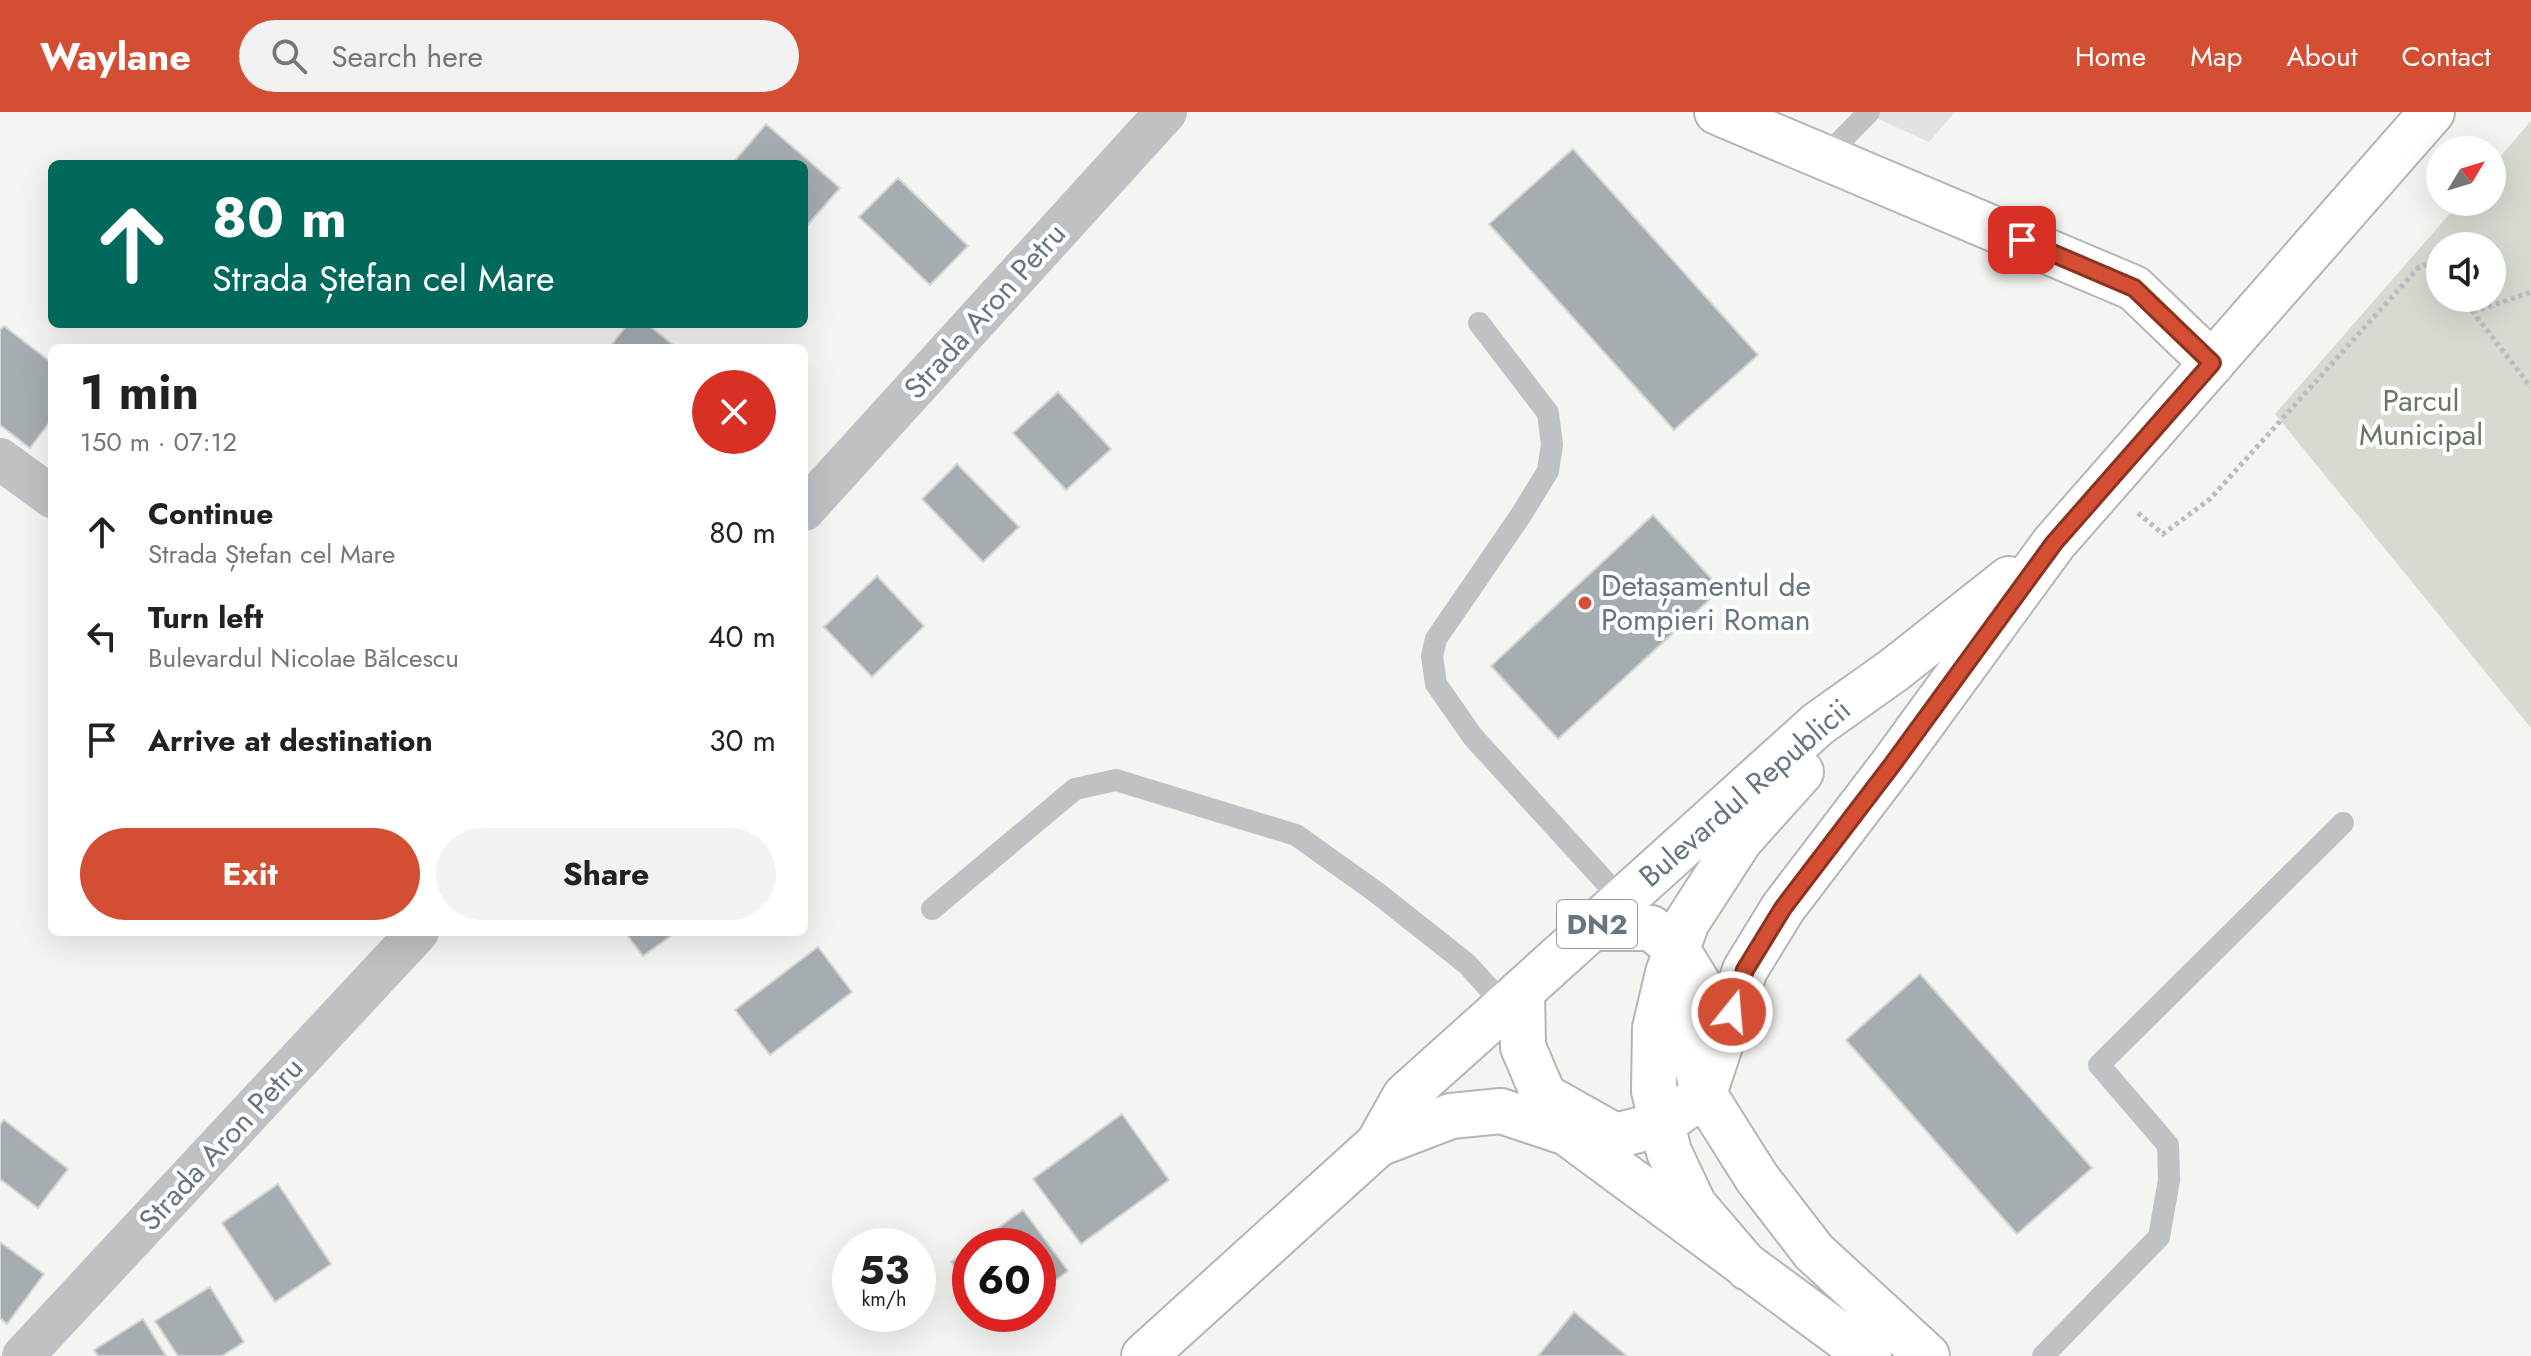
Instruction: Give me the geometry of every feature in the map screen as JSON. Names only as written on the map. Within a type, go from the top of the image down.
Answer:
[{"type":"main road","points":[[1717,112],[2134,288],[2212,363]]},
{"type":"main road","name":"DN2","points":[[1704,1094],[1745,970],[1783,908],[2054,543],[2432,112]]},
{"type":"main road","name":"DN2","points":[[1894,670],[2054,543]]},
{"type":"main road","name":"Bulevardul Republicii","points":[[1378,1144],[1405,1096],[1818,724],[1894,670]]},
{"type":"main road","name":"Bulevardul Republicii","points":[[1748,1268],[1694,1205],[1669,1152],[1654,1091],[1655,1028],[1668,973],[1687,922],[1740,840],[1894,670]]},
{"type":"main road","points":[[1608,914],[1651,928],[1677,949],[1701,988],[1692,1039],[1695,1067],[1704,1094],[1757,1178],[1814,1252],[1927,1356]]},
{"type":"main road","points":[[1513,999],[1523,1047],[1544,1096],[1567,1133]]},
{"type":"main road","points":[[1544,1096],[1615,1136],[1662,1124],[1704,1094]]},
{"type":"main road","points":[[1144,1356],[1378,1144],[1451,1116],[1501,1111],[1567,1133],[1748,1268]]},
{"type":"main road","name":"DN2","points":[[1748,1268],[1869,1356]]},
{"type":"street","name":"Strada Aron Petru","points":[[808,506],[1166,112]]},
{"type":"street","points":[[0,459],[48,494]]},
{"type":"street","name":"Strada Aron Petru","points":[[23,1356],[414,936]]},
{"type":"lane","points":[[1825,157],[1869,112]]},
{"type":"lane","points":[[1479,323],[1548,413],[1552,445],[1548,471],[1436,639],[1432,656],[1436,684],[1608,914]]},
{"type":"lane","points":[[932,909],[1075,789],[1116,780],[1296,835],[1376,892],[1513,999]]},
{"type":"lane","points":[[2043,1356],[2159,1237],[2169,1180],[2168,1145],[2099,1065],[2343,823]]},
{"type":"path","points":[[2105,484],[2163,534],[2210,499],[2419,267],[2426,265]]},
{"type":"path","points":[[2506,301],[2531,292]]},
{"type":"path","points":[[2473,312],[2531,387]]},
{"type":"shaded area","points":[[1863,112],[1955,112],[1929,142]]},
{"type":"green space","name":"Parcul Municipal","points":[[2531,121],[2531,728],[2275,414],[2426,241],[2426,312],[2506,312],[2506,232],[2434,232],[2448,216],[2506,216],[2506,150]]},
{"type":"building","points":[[766,124],[808,160],[735,160]]},
{"type":"building","points":[[1573,149],[1758,355],[1674,430],[1489,224]]},
{"type":"building","points":[[808,160],[840,188],[808,224]]},
{"type":"building","points":[[898,178],[968,246],[930,285],[859,217]]},
{"type":"building","points":[[4,326],[48,360],[48,424],[30,448],[0,425],[0,330]]},
{"type":"building","points":[[625,328],[652,328],[672,344],[612,344]]},
{"type":"building","points":[[1058,392],[1111,449],[1066,490],[1013,433]]},
{"type":"building","points":[[957,464],[1019,527],[983,562],[922,499]]},
{"type":"building","points":[[1653,515],[1721,589],[1558,739],[1491,666]]},
{"type":"building","points":[[877,576],[924,626],[872,677],[824,627]]},
{"type":"building","points":[[628,936],[670,936],[643,956]]},
{"type":"building","points":[[818,947],[852,992],[770,1055],[735,1010]]},
{"type":"building","points":[[1920,974],[2092,1168],[2017,1234],[1846,1040]]},
{"type":"building","points":[[1122,1114],[1169,1180],[1081,1244],[1033,1179]]},
{"type":"building","points":[[4,1120],[68,1169],[38,1208],[0,1179],[0,1125]]},
{"type":"building","points":[[278,1184],[331,1264],[275,1302],[222,1223]]},
{"type":"building","points":[[1023,1210],[1036,1228],[998,1228]]},
{"type":"building","points":[[0,1242],[44,1274],[7,1324],[0,1318]]},
{"type":"building","points":[[1056,1255],[1068,1271],[1056,1280]]},
{"type":"building","points":[[210,1287],[244,1342],[222,1356],[178,1356],[155,1321]]},
{"type":"building","points":[[1574,1312],[1627,1356],[1538,1356]]},
{"type":"building","points":[[143,1319],[166,1356],[98,1356],[94,1350]]},
{"type":"place","name":"Detașamentul de Pompieri Roman","points":[[1585,603]]},
{"type":"route","points":[[1732,1012],[1745,970],[1783,908],[2054,543],[2212,363],[2134,288],[2022,240]]}]
